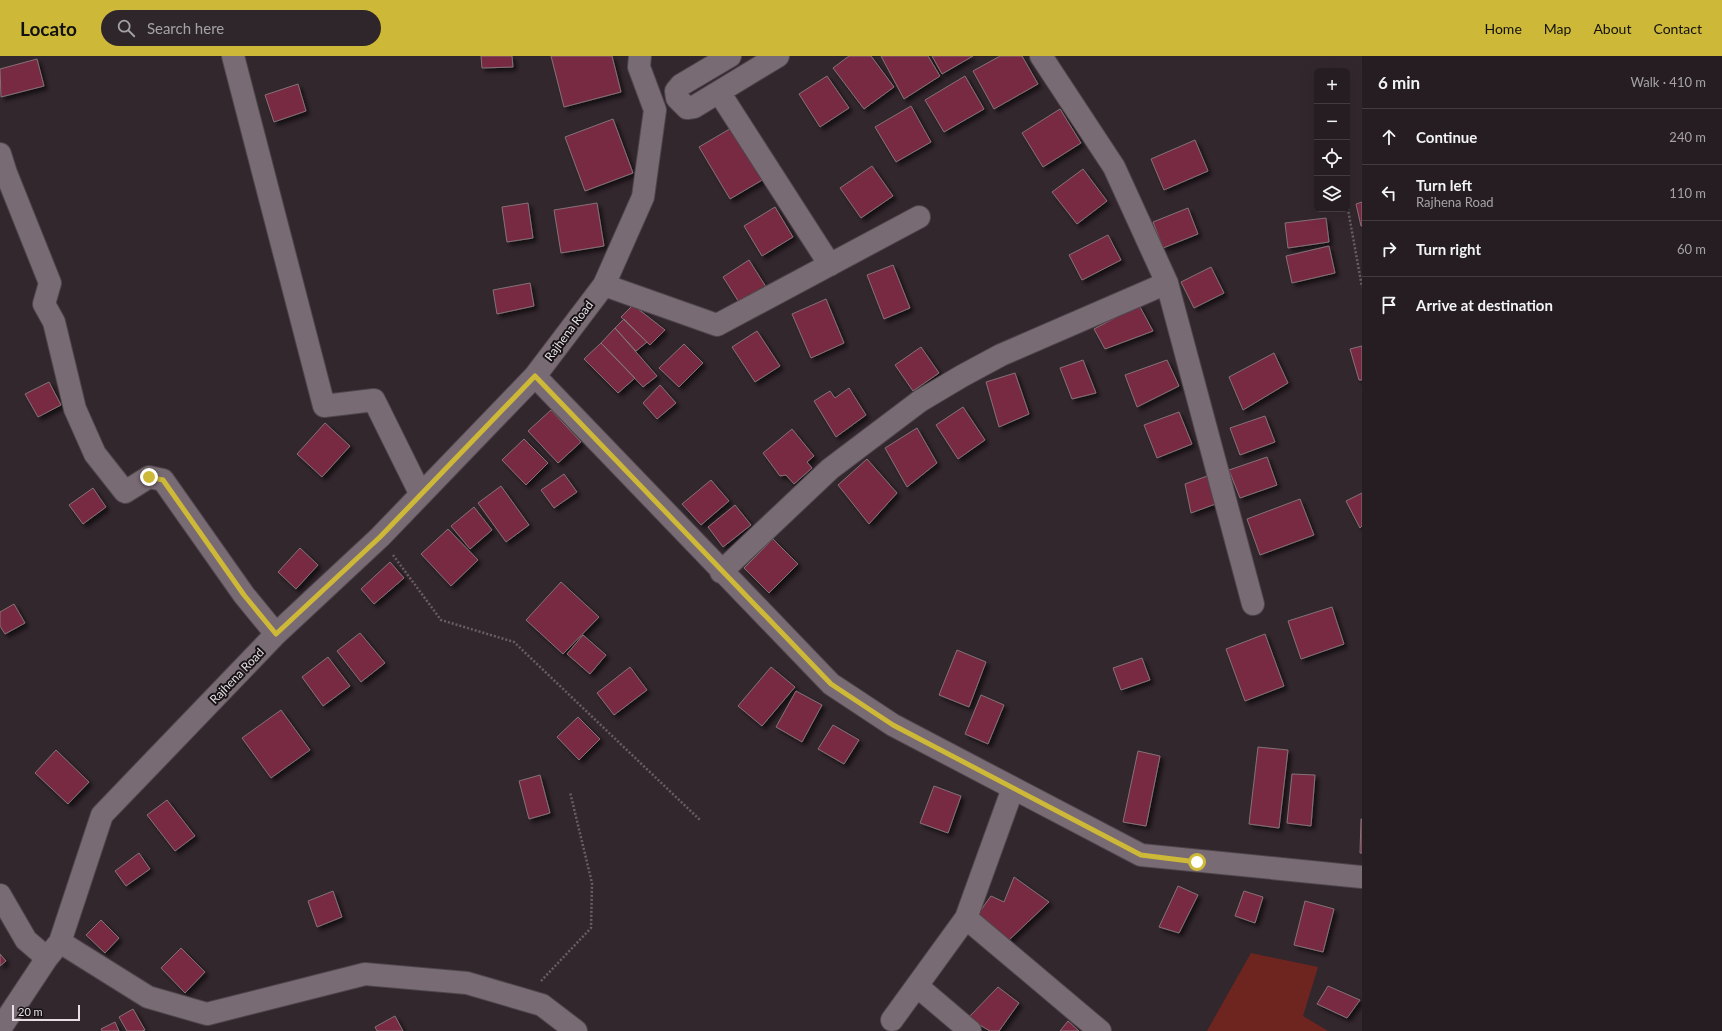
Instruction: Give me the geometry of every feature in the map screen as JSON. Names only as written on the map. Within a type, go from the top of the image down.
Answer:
[{"type":"street","points":[[233,56],[324,406],[374,400],[420,493]]},
{"type":"street","points":[[640,56],[639,67],[655,110],[685,97],[719,92],[778,56]]},
{"type":"street","points":[[685,97],[730,56]]},
{"type":"street","points":[[1041,56],[1114,167],[1167,283],[1254,604]]},
{"type":"street","points":[[719,92],[830,265]]},
{"type":"street","name":"Rajhena Road","points":[[0,1029],[53,950],[102,815],[276,634],[380,537],[420,493],[535,376],[604,285],[643,197],[655,110]]},
{"type":"street","points":[[0,154],[6,173],[50,283],[44,304],[54,322],[75,409],[95,454],[125,492],[149,477],[163,480],[244,595],[276,634]]},
{"type":"street","points":[[604,285],[717,326],[919,217]]},
{"type":"street","points":[[721,572],[830,468],[920,401],[1001,355],[1167,283]]},
{"type":"street","points":[[535,376],[721,572],[831,684],[893,725],[1141,855],[1362,877]]},
{"type":"street","points":[[892,1020],[966,918],[1012,788]]},
{"type":"street","points":[[0,895],[26,940],[53,950],[148,997],[207,1014],[364,974],[467,983],[542,1005],[576,1031]]},
{"type":"street","points":[[966,918],[1100,1031]]},
{"type":"street","points":[[917,986],[970,1031]]},
{"type":"path","points":[[1348,212],[1362,287]]},
{"type":"path","points":[[380,537],[441,620],[514,642],[700,820]]},
{"type":"path","points":[[522,999],[591,928],[592,883],[570,792]]},
{"type":"shaded area","points":[[1251,953],[1318,967],[1303,1016],[1328,1031],[1207,1031]]},
{"type":"building","points":[[481,56],[512,56],[513,67],[482,68]]},
{"type":"building","points":[[551,56],[612,56],[621,92],[564,107]]},
{"type":"building","points":[[849,56],[871,56],[894,87],[864,109],[833,68]]},
{"type":"building","points":[[881,56],[928,56],[940,76],[904,99]]},
{"type":"building","points":[[932,56],[973,56],[942,74]]},
{"type":"building","points":[[1000,56],[1022,56],[1038,84],[994,109],[973,71]]},
{"type":"building","points":[[37,59],[44,86],[1,97],[0,69]]},
{"type":"building","points":[[827,76],[849,108],[820,127],[799,94]]},
{"type":"building","points":[[965,76],[984,109],[944,132],[925,100]]},
{"type":"building","points":[[298,84],[306,111],[274,122],[265,95]]},
{"type":"building","points":[[911,106],[931,142],[896,162],[875,127]]},
{"type":"building","points":[[1060,109],[1081,143],[1043,167],[1022,133]]},
{"type":"building","points":[[613,119],[633,173],[585,191],[565,137]]},
{"type":"building","points":[[733,127],[764,179],[730,199],[699,147]]},
{"type":"building","points":[[1195,140],[1208,171],[1164,190],[1151,159]]},
{"type":"building","points":[[872,166],[893,196],[861,218],[840,188]]},
{"type":"building","points":[[1083,169],[1107,201],[1077,224],[1052,192]]},
{"type":"building","points":[[1362,202],[1362,226],[1361,226],[1356,204]]},
{"type":"building","points":[[528,203],[533,238],[507,242],[502,207]]},
{"type":"building","points":[[597,203],[604,246],[561,253],[554,210]]},
{"type":"building","points":[[775,207],[793,237],[762,256],[744,226]]},
{"type":"building","points":[[1188,208],[1198,234],[1163,248],[1153,222]]},
{"type":"building","points":[[1326,218],[1329,242],[1288,248],[1285,223]]},
{"type":"building","points":[[1108,235],[1121,260],[1082,280],[1069,255]]},
{"type":"building","points":[[1329,246],[1335,273],[1292,283],[1286,256]]},
{"type":"building","points":[[749,260],[768,290],[742,307],[723,277]]},
{"type":"building","points":[[893,265],[910,308],[884,319],[867,275]]},
{"type":"building","points":[[1211,267],[1224,293],[1194,308],[1181,282]]},
{"type":"building","points":[[530,283],[534,306],[497,314],[493,290]]},
{"type":"building","points":[[826,299],[844,343],[811,358],[792,314]]},
{"type":"building","points":[[633,305],[665,330],[650,345],[621,317]]},
{"type":"building","points":[[1139,305],[1153,331],[1105,349],[1094,329]]},
{"type":"building","points":[[624,319],[647,342],[636,351],[615,328]]},
{"type":"building","points":[[615,328],[657,376],[643,387],[601,343]]},
{"type":"building","points":[[757,331],[780,366],[755,382],[732,347]]},
{"type":"building","points":[[601,343],[635,378],[618,393],[584,359]]},
{"type":"building","points":[[684,344],[703,363],[679,387],[659,368]]},
{"type":"building","points":[[1362,346],[1362,380],[1359,380],[1350,349]]},
{"type":"building","points":[[921,347],[939,373],[913,391],[895,365]]},
{"type":"building","points":[[1274,353],[1288,383],[1243,410],[1229,377]]},
{"type":"building","points":[[1083,360],[1096,393],[1072,399],[1060,368]]},
{"type":"building","points":[[1167,360],[1179,386],[1137,407],[1125,375]]},
{"type":"building","points":[[1015,373],[1029,414],[999,427],[986,382]]},
{"type":"building","points":[[49,382],[61,405],[38,417],[25,394]]},
{"type":"building","points":[[660,385],[676,403],[657,419],[643,403]]},
{"type":"building","points":[[849,388],[866,415],[836,437],[814,401],[830,391],[835,398]]},
{"type":"building","points":[[963,407],[985,440],[958,459],[936,425]]},
{"type":"building","points":[[551,410],[581,442],[558,463],[528,431]]},
{"type":"building","points":[[1179,412],[1192,444],[1157,458],[1144,425]]},
{"type":"building","points":[[1265,416],[1275,442],[1240,455],[1230,428]]},
{"type":"building","points":[[325,423],[350,446],[322,477],[297,454]]},
{"type":"building","points":[[917,428],[937,463],[907,487],[885,448]]},
{"type":"building","points":[[792,429],[814,456],[807,462],[812,468],[794,484],[786,475],[780,476],[763,453]]},
{"type":"building","points":[[524,439],[548,463],[526,485],[502,460]]},
{"type":"building","points":[[1267,457],[1277,485],[1240,498],[1229,470]]},
{"type":"building","points":[[867,459],[897,493],[869,524],[838,485]]},
{"type":"building","points":[[564,474],[577,492],[554,508],[541,490]]},
{"type":"building","points":[[1213,474],[1221,502],[1191,513],[1185,484]]},
{"type":"building","points":[[711,480],[729,501],[701,525],[682,504]]},
{"type":"building","points":[[501,486],[529,525],[506,542],[478,503]]},
{"type":"building","points":[[93,488],[106,507],[83,524],[69,505]]},
{"type":"building","points":[[1362,493],[1362,526],[1360,528],[1346,501]]},
{"type":"building","points":[[1300,499],[1314,535],[1260,555],[1247,519]]},
{"type":"building","points":[[735,505],[751,525],[723,547],[708,527]]},
{"type":"building","points":[[474,507],[492,530],[470,549],[451,526]]},
{"type":"building","points":[[448,529],[478,560],[451,586],[421,554]]},
{"type":"building","points":[[773,539],[798,564],[769,593],[744,568]]},
{"type":"building","points":[[300,548],[318,565],[296,589],[278,572]]},
{"type":"building","points":[[390,562],[404,578],[374,604],[361,589]]},
{"type":"building","points":[[561,582],[599,617],[563,654],[526,620]]},
{"type":"building","points":[[14,604],[25,623],[5,634],[0,626],[0,612]]},
{"type":"building","points":[[1332,607],[1344,644],[1301,659],[1288,621]]},
{"type":"building","points":[[360,633],[385,663],[361,682],[337,651]]},
{"type":"building","points":[[1265,634],[1284,686],[1245,701],[1226,649]]},
{"type":"building","points":[[583,635],[606,655],[590,674],[567,654]]},
{"type":"building","points":[[957,650],[986,662],[969,707],[939,695]]},
{"type":"building","points":[[328,657],[350,686],[323,706],[302,677]]},
{"type":"building","points":[[1142,658],[1150,680],[1121,690],[1113,668]]},
{"type":"building","points":[[630,667],[647,690],[614,715],[597,693]]},
{"type":"building","points":[[771,667],[795,687],[762,726],[738,706]]},
{"type":"building","points":[[796,691],[822,705],[802,742],[776,727]]},
{"type":"building","points":[[981,695],[1004,705],[988,744],[965,734]]},
{"type":"building","points":[[281,710],[310,750],[271,778],[242,738]]},
{"type":"building","points":[[578,717],[600,739],[579,760],[557,737]]},
{"type":"building","points":[[833,725],[859,740],[844,764],[818,749]]},
{"type":"building","points":[[1258,747],[1288,750],[1279,828],[1249,824]]},
{"type":"building","points":[[56,750],[89,782],[68,804],[35,773]]},
{"type":"building","points":[[1138,751],[1160,756],[1146,826],[1123,822]]},
{"type":"building","points":[[1292,774],[1315,775],[1311,826],[1287,823]]},
{"type":"building","points":[[540,775],[550,813],[529,819],[519,781]]},
{"type":"building","points":[[934,786],[961,796],[948,833],[920,823]]},
{"type":"building","points":[[167,800],[195,836],[175,851],[147,815]]},
{"type":"building","points":[[1361,819],[1362,853],[1360,853]]},
{"type":"building","points":[[139,853],[150,869],[126,886],[115,871]]},
{"type":"building","points":[[1014,877],[1049,902],[1009,940],[978,914],[991,896],[1004,902]]},
{"type":"building","points":[[1178,886],[1198,895],[1179,933],[1159,927]]},
{"type":"building","points":[[333,891],[342,917],[317,927],[308,901]]},
{"type":"building","points":[[1244,891],[1263,897],[1255,923],[1235,916]]},
{"type":"building","points":[[1305,901],[1334,909],[1323,952],[1294,945]]},
{"type":"building","points":[[101,920],[119,938],[105,953],[86,935]]},
{"type":"building","points":[[181,948],[205,972],[185,993],[161,968]]},
{"type":"building","points":[[0,954],[6,961],[0,966]]},
{"type":"building","points":[[1328,986],[1360,1000],[1347,1018],[1317,1004]]},
{"type":"building","points":[[998,987],[1019,1003],[999,1031],[990,1031],[968,1018]]},
{"type":"building","points":[[133,1009],[145,1030],[127,1031],[119,1017]]},
{"type":"building","points":[[395,1016],[403,1031],[377,1031],[375,1027]]},
{"type":"building","points":[[1068,1021],[1079,1031],[1060,1031]]},
{"type":"building","points":[[115,1022],[119,1031],[102,1031],[101,1029]]},
{"type":"route","points":[[149,477],[163,480],[244,595],[276,634],[380,537],[420,493],[535,376],[613,460],[831,684],[893,725],[1141,855],[1197,862]]}]
